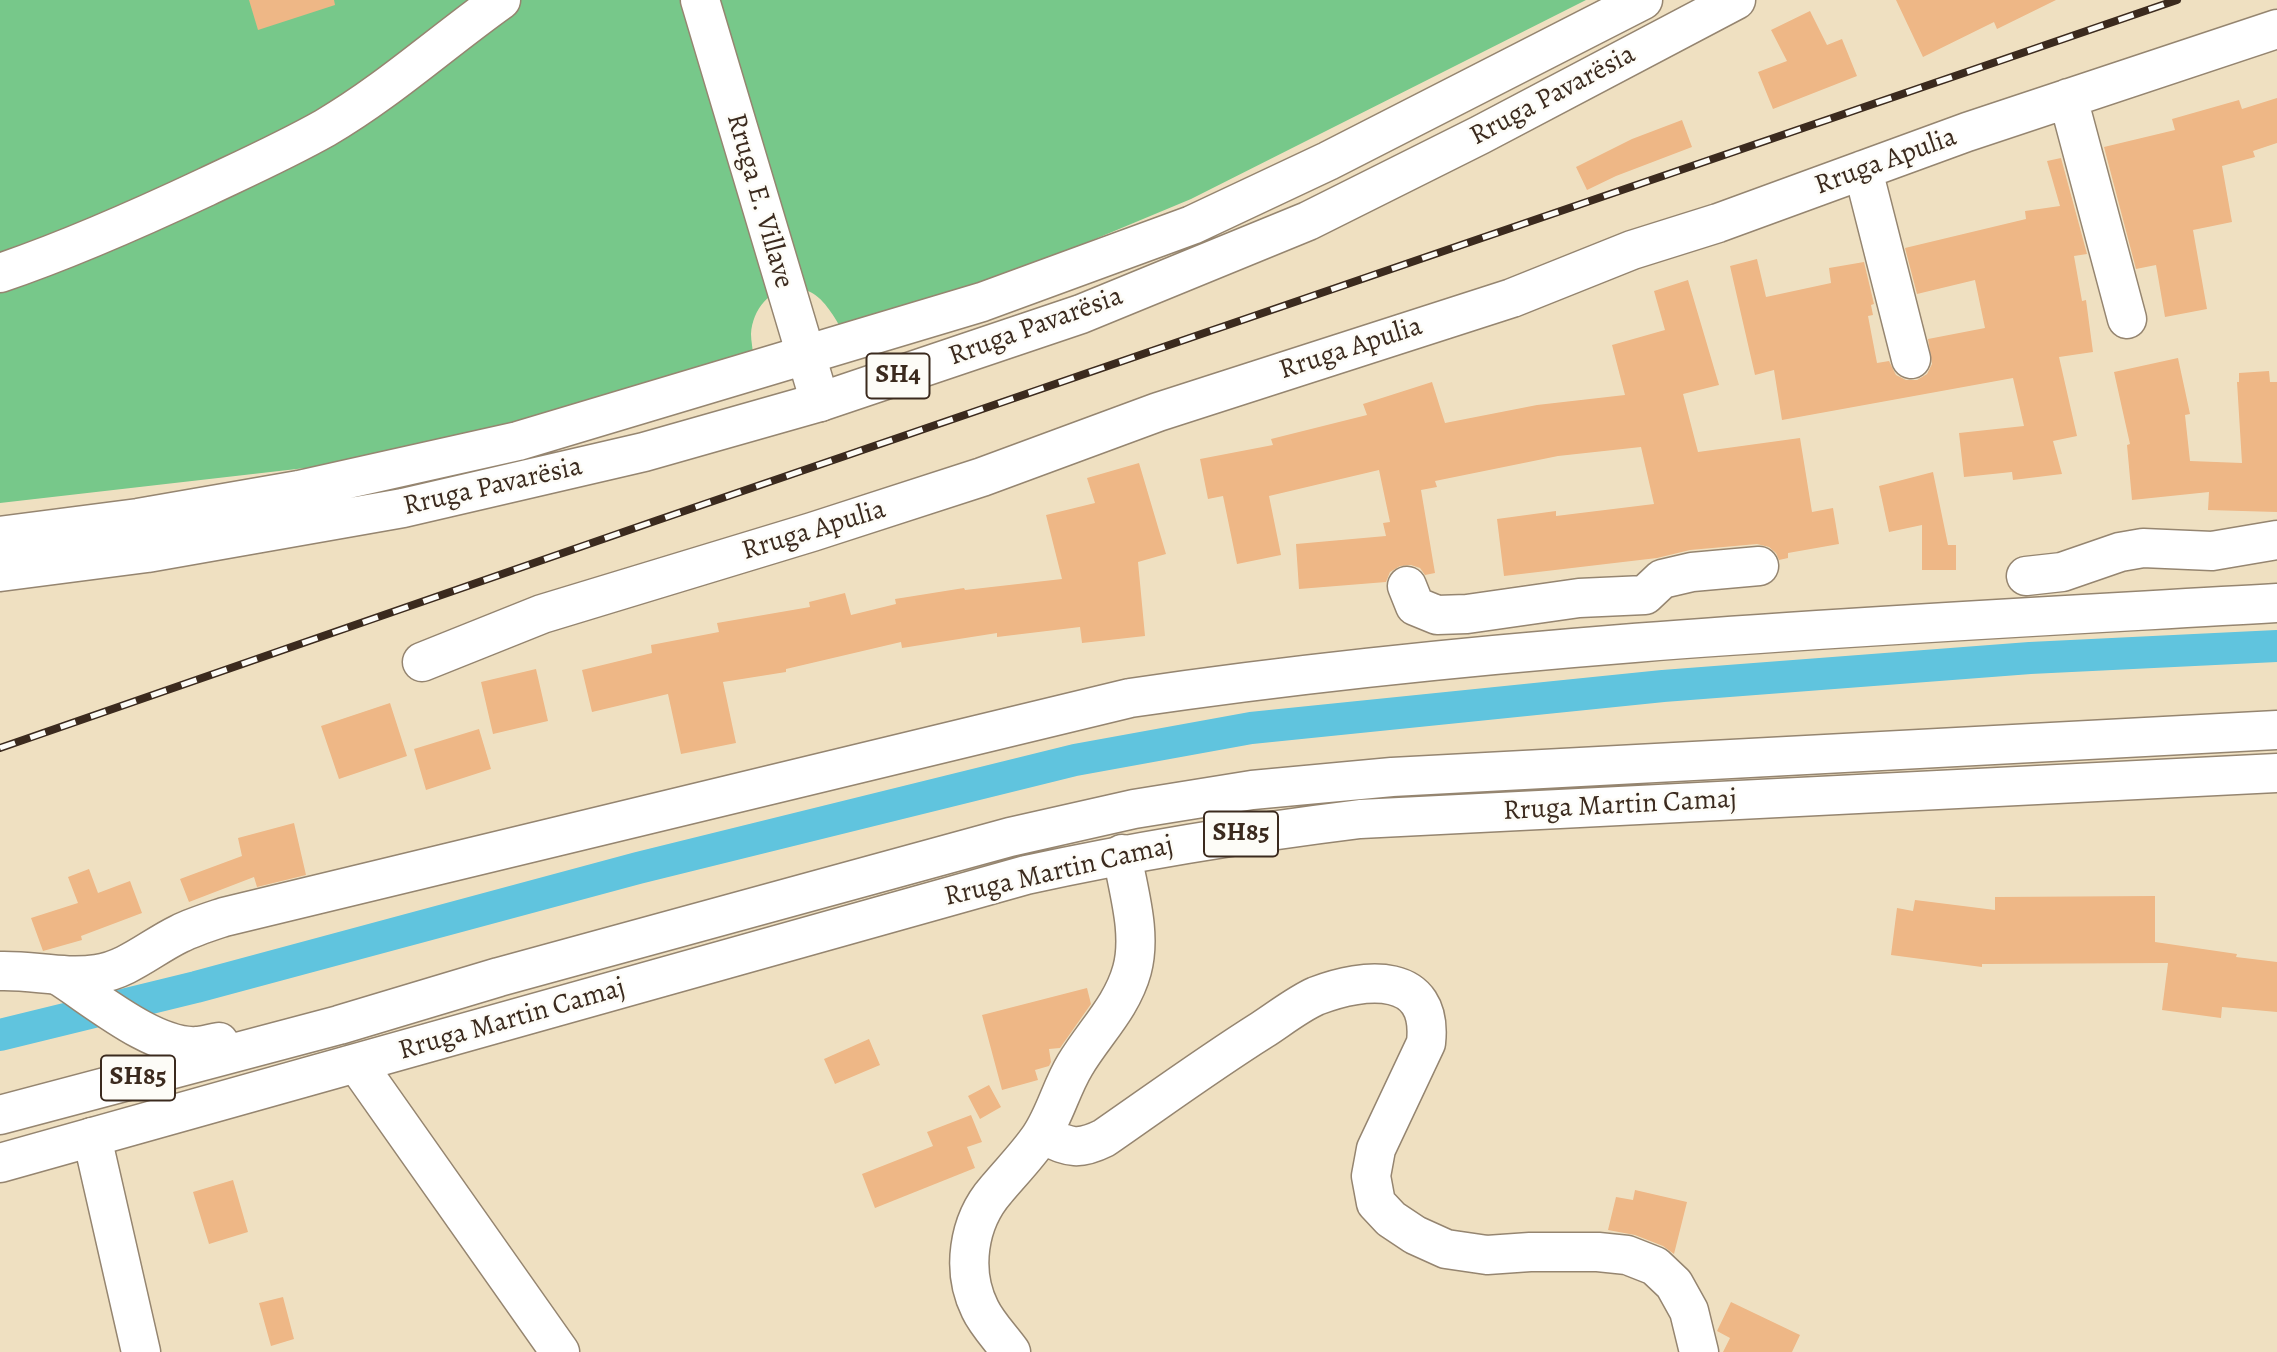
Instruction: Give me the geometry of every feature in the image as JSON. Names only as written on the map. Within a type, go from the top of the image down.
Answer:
[{"type":"main road","points":[[0,273],[123,226],[326,127],[401,76],[501,0]]},
{"type":"main road","name":"Rruga E. Villave","points":[[701,0],[820,402]]},
{"type":"main road","name":"Rruga Pavarësia","points":[[0,536],[138,518],[299,490],[518,441],[982,302],[1192,225],[1328,161],[1643,0]]},
{"type":"main road","name":"Rruga Pavarësia","points":[[0,572],[148,553],[403,508],[644,452],[820,402],[1081,314],[1308,221],[1493,128],[1736,0]]},
{"type":"main road","name":"Rruga Apulia","points":[[422,662],[542,614],[956,486],[1171,408],[1513,298],[1632,250],[1718,223],[2068,98],[2277,29]]},
{"type":"main road","points":[[2068,98],[2127,319]]},
{"type":"main road","points":[[1863,170],[1911,359]]},
{"type":"main road","points":[[2026,576],[2062,572],[2120,552],[2143,548],[2275,552]]},
{"type":"main road","points":[[1407,586],[1415,606],[1437,615],[1467,614],[1579,598],[1645,595],[1662,579],[1692,572],[1759,566]]},
{"type":"main road","points":[[1645,595],[1649,643]]},
{"type":"main road","points":[[0,971],[33,971],[58,976],[100,974],[179,934],[224,917],[1130,698],[1251,680],[1649,643],[1857,626],[2277,603]]},
{"type":"main road","name":"Rruga Martin Camaj","points":[[0,1115],[1010,838],[1134,809],[1239,792],[1392,777],[2277,730]]},
{"type":"main road","name":"Rruga Martin Camaj","points":[[0,1163],[1026,875],[1122,854],[1233,835],[1360,819],[2277,774]]},
{"type":"main road","points":[[1011,1352],[980,1311],[976,1301],[969,1282],[970,1244],[979,1215],[995,1191],[1042,1135],[1075,1065],[1122,997],[1133,968],[1135,929],[1122,854]]},
{"type":"main road","points":[[58,976],[132,1024],[174,1044],[197,1046],[241,1037],[276,1040]]},
{"type":"main road","points":[[1042,1135],[1071,1147],[1087,1146],[1104,1138],[1245,1041],[1315,997],[1358,985],[1380,983],[1404,988],[1420,1000],[1428,1025],[1426,1043],[1376,1149],[1371,1176],[1376,1203],[1391,1219],[1415,1235],[1446,1249],[1487,1255],[1598,1252],[1627,1255],[1655,1266],[1674,1284],[1689,1311],[1699,1352]]},
{"type":"main road","points":[[357,1064],[560,1352]]},
{"type":"main road","points":[[92,1137],[141,1352]]},
{"type":"green space","points":[[0,0],[1586,0],[1191,199],[1076,247],[928,303],[841,328],[818,297],[797,288],[787,289],[769,297],[757,313],[751,334],[753,356],[410,456],[0,503]]},
{"type":"building","points":[[249,0],[334,0],[335,5],[258,30]]},
{"type":"building","points":[[1896,0],[2056,0],[1997,29],[1994,22],[1923,57]]},
{"type":"building","points":[[1810,11],[1827,45],[1842,39],[1857,76],[1773,109],[1758,72],[1787,61],[1771,30]]},
{"type":"building","points":[[2277,98],[2277,143],[2253,151],[2255,157],[2222,166],[2232,222],[2193,230],[2207,309],[2165,317],[2156,265],[2136,269],[2104,147],[2175,130],[2172,119],[2239,100],[2242,109]]},
{"type":"building","points":[[1682,120],[1692,147],[1587,190],[1576,167],[1632,139]]},
{"type":"building","points":[[2061,158],[2087,254],[2074,256],[2082,301],[2086,300],[2093,352],[2059,357],[2077,436],[2053,441],[2062,474],[2013,480],[2012,472],[1964,477],[1959,433],[2024,426],[2013,378],[1782,420],[1774,370],[1755,375],[1730,266],[1757,259],[1766,297],[1831,283],[1829,268],[1864,262],[1874,304],[1871,305],[1873,315],[1868,316],[1877,363],[1889,361],[1896,375],[1906,380],[1917,380],[1927,374],[1932,364],[1928,339],[1985,328],[1975,280],[1917,294],[1905,248],[2026,219],[2025,211],[2060,206],[2047,161]]},
{"type":"building","points":[[1688,280],[1719,385],[1683,394],[1698,452],[1800,438],[1812,512],[1833,508],[1839,544],[1788,553],[1788,558],[1779,560],[1769,547],[1757,544],[1690,550],[1657,558],[1504,576],[1497,519],[1556,511],[1556,516],[1654,504],[1641,447],[1558,456],[1435,481],[1437,487],[1421,490],[1435,573],[1425,575],[1420,568],[1400,566],[1390,572],[1386,582],[1299,589],[1296,544],[1386,536],[1383,523],[1390,522],[1379,470],[1269,496],[1281,555],[1237,564],[1223,496],[1208,499],[1200,459],[1273,445],[1271,439],[1367,415],[1363,404],[1432,382],[1445,423],[1537,405],[1625,395],[1612,345],[1665,330],[1654,291]]},
{"type":"building","points":[[2178,358],[2190,414],[2185,415],[2190,461],[2242,463],[2237,382],[2239,373],[2269,371],[2270,382],[2277,382],[2277,512],[2208,510],[2209,492],[2132,500],[2127,445],[2130,444],[2114,372]]},
{"type":"building","points":[[1139,463],[1166,554],[1138,562],[1145,636],[1082,643],[1080,627],[997,637],[997,633],[902,648],[901,642],[786,669],[786,672],[723,682],[736,743],[681,754],[668,694],[592,712],[582,670],[652,653],[651,645],[719,632],[717,623],[810,607],[809,602],[845,593],[851,615],[896,604],[895,599],[964,588],[1062,579],[1046,515],[1095,503],[1087,478]]},
{"type":"building","points":[[1933,472],[1948,545],[1956,545],[1956,570],[1922,570],[1922,525],[1889,532],[1879,486]]},
{"type":"building","points":[[536,669],[548,721],[493,734],[481,682]]},
{"type":"building","points":[[390,703],[407,756],[339,779],[321,726]]},
{"type":"building","points":[[479,729],[491,769],[426,790],[414,749]]},
{"type":"building","points":[[294,823],[306,875],[257,887],[254,877],[189,902],[180,879],[242,856],[238,838]]},
{"type":"building","points":[[89,869],[98,893],[130,881],[142,913],[81,936],[82,940],[43,951],[31,918],[78,903],[68,877]]},
{"type":"building","points":[[2155,896],[2155,942],[2277,962],[2277,1012],[2222,1007],[2221,1018],[2162,1010],[2168,963],[1982,964],[1982,967],[1891,955],[1897,908],[1913,911],[1915,900],[1995,910],[1995,897]]},
{"type":"building","points":[[1087,988],[1091,1004],[1060,1048],[1049,1049],[1051,1062],[1049,1066],[1035,1070],[1038,1080],[1002,1090],[982,1015]]},
{"type":"building","points":[[869,1039],[880,1065],[835,1084],[824,1059]]},
{"type":"building","points":[[989,1085],[1001,1107],[980,1119],[968,1096]]},
{"type":"building","points":[[971,1115],[982,1142],[967,1147],[975,1168],[875,1208],[862,1174],[933,1146],[927,1132]]},
{"type":"building","points":[[233,1180],[248,1232],[209,1244],[193,1192]]},
{"type":"building","points":[[1635,1190],[1687,1202],[1674,1254],[1663,1246],[1635,1235],[1608,1230],[1616,1197],[1633,1200]]},
{"type":"building","points":[[283,1297],[294,1339],[271,1346],[259,1303]]},
{"type":"building","points":[[1731,1302],[1800,1335],[1792,1352],[1723,1352],[1730,1338],[1717,1331]]},
{"type":"waterway","points":[[0,1035],[196,987],[638,868],[1075,760],[1251,728],[1663,686],[2030,658],[2277,646]]},
{"type":"railway","points":[[0,748],[2177,0]]}]
